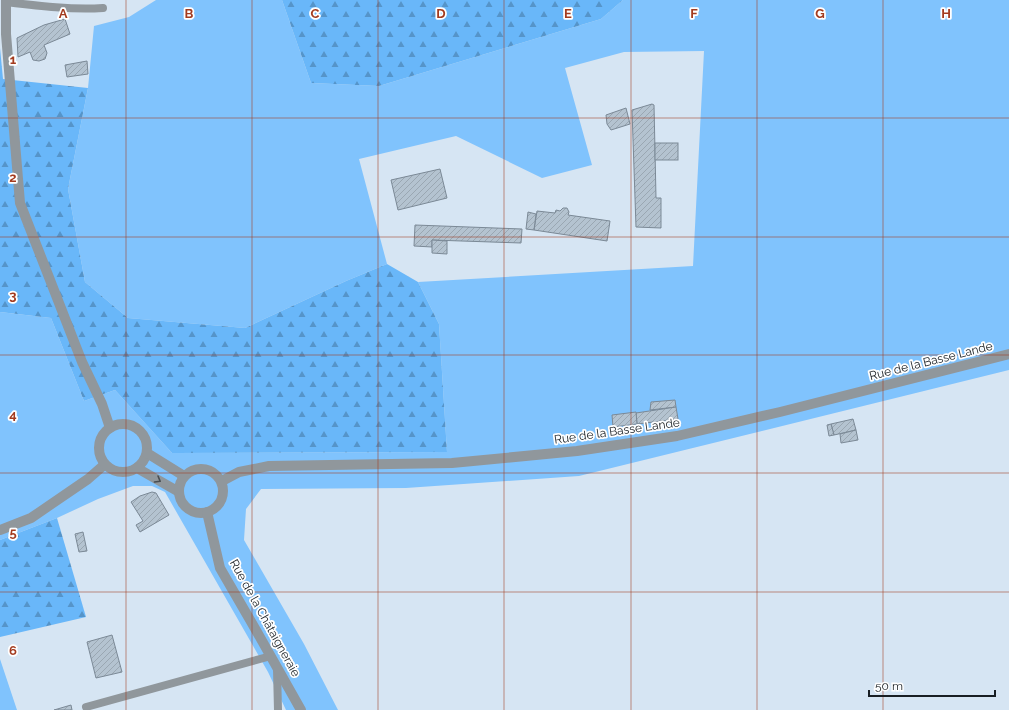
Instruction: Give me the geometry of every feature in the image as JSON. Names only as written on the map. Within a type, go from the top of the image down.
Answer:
[{"type":"street","points":[[6,1],[6,34],[20,203],[82,362],[102,404],[110,428]]},
{"type":"street","name":"Rue de la Basse Lande","points":[[222,481],[239,472],[269,466],[452,463],[577,451],[677,436],[780,412],[1009,354]]},
{"type":"street","points":[[117,424],[125,424],[133,426],[145,437],[147,453],[142,464],[131,472],[116,472],[104,464],[100,457],[99,445],[103,433],[117,424]]},
{"type":"street","points":[[147,453],[184,476]]},
{"type":"street","points":[[0,530],[31,518],[88,479],[104,464]]},
{"type":"street","points":[[137,468],[179,492]]},
{"type":"street","points":[[197,468],[212,470],[222,481],[224,494],[222,500],[218,506],[207,512],[194,512],[188,509],[180,498],[179,492],[181,481],[190,471],[197,468]]},
{"type":"street","name":"Rue de la Châtaigneraie","points":[[207,512],[220,568],[301,710]]},
{"type":"lane","points":[[6,1],[40,7],[84,9],[103,8]]},
{"type":"lane","points":[[86,707],[271,656]]},
{"type":"lane","points":[[277,666],[278,710]]},
{"type":"shaded area","points":[[156,0],[282,0],[311,83],[379,86],[601,19],[623,0],[1009,0],[1009,370],[579,476],[406,488],[261,489],[246,509],[244,540],[304,644],[338,710],[286,710],[268,672],[165,492],[152,486],[133,486],[0,540],[0,312],[51,318],[84,401],[115,390],[172,453],[447,452],[439,324],[418,282],[693,266],[704,51],[624,52],[565,68],[592,165],[542,178],[456,136],[359,159],[387,264],[346,281],[245,328],[128,318],[85,282],[68,189],[88,88],[94,26],[129,17]]},
{"type":"shaded area","points":[[0,659],[17,710],[0,710]]},
{"type":"green space","points":[[282,0],[623,0],[601,19],[379,86],[311,83]]},
{"type":"green space","points":[[0,48],[3,79],[88,88],[68,189],[85,282],[128,318],[245,328],[346,281],[387,264],[418,282],[439,324],[447,452],[172,453],[115,390],[84,401],[51,318],[0,312]]},
{"type":"green space","points":[[57,518],[86,617],[0,637],[0,540]]},
{"type":"building","points":[[65,19],[70,34],[44,45],[47,53],[45,59],[39,61],[33,60],[30,52],[18,57],[17,38],[44,25]]},
{"type":"building","points":[[87,61],[88,74],[67,77],[65,65]]},
{"type":"building","points":[[652,104],[654,105],[656,198],[661,198],[661,228],[636,227],[632,110]]},
{"type":"building","points":[[626,108],[630,124],[611,130],[607,124],[606,115]]},
{"type":"building","points":[[655,143],[678,143],[678,160],[655,160]]},
{"type":"building","points":[[440,169],[447,198],[398,210],[391,180]]},
{"type":"building","points":[[563,208],[567,208],[569,212],[568,215],[610,221],[607,241],[534,230],[537,211],[555,213],[556,210],[560,211]]},
{"type":"building","points":[[528,212],[536,214],[534,230],[526,229]]},
{"type":"building","points":[[415,225],[522,229],[521,243],[432,240],[432,247],[414,246]]},
{"type":"building","points":[[432,240],[447,241],[447,254],[432,253]]},
{"type":"building","points":[[675,400],[676,407],[650,410],[651,402]]},
{"type":"building","points":[[676,407],[678,419],[637,424],[636,413]]},
{"type":"building","points":[[636,412],[637,424],[613,427],[612,415]]},
{"type":"building","points":[[853,419],[856,430],[834,435],[831,424]]},
{"type":"building","points":[[831,424],[834,435],[829,436],[827,425]]},
{"type":"building","points":[[856,430],[858,440],[841,443],[840,434]]},
{"type":"building","points":[[152,492],[156,493],[169,515],[140,532],[136,525],[143,521],[131,502],[140,496]]},
{"type":"building","points":[[83,532],[87,551],[79,552],[75,534]]},
{"type":"building","points":[[112,635],[122,672],[96,678],[87,642]]},
{"type":"building","points":[[71,705],[72,710],[54,710]]}]
